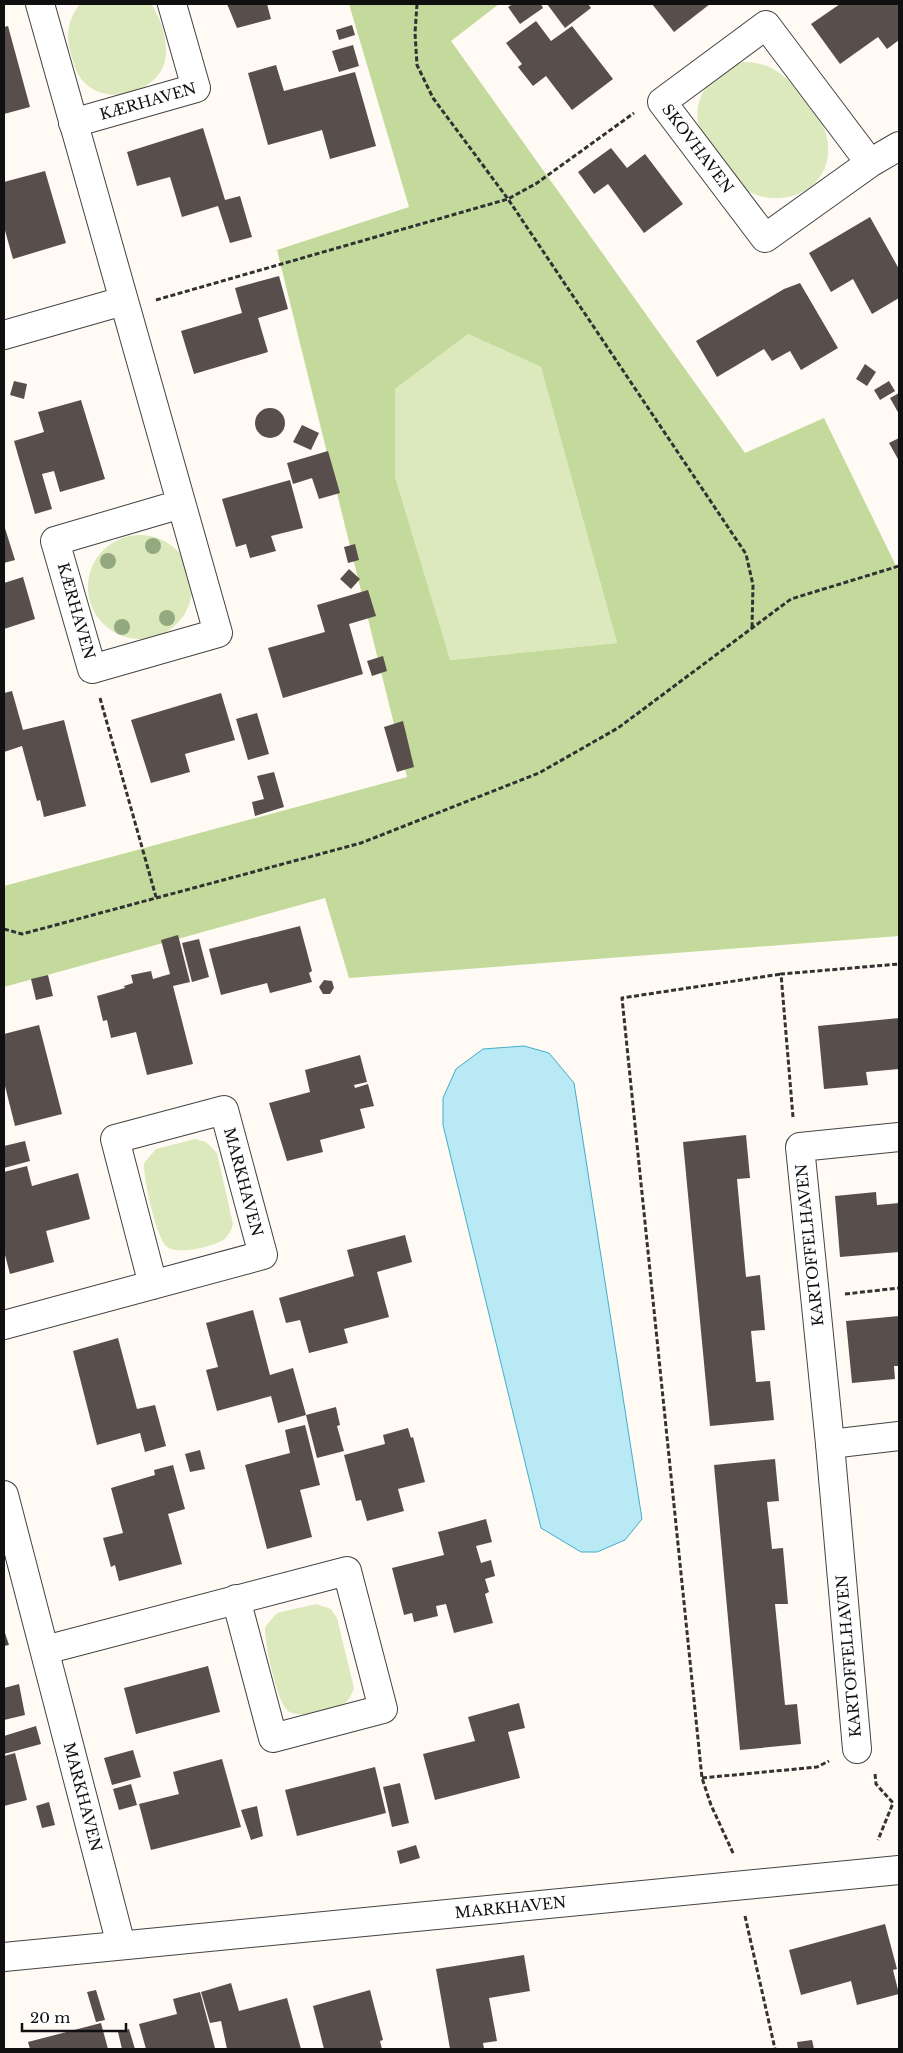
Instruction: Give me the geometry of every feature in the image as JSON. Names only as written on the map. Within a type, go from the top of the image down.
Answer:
[{"type":"street","name":"KÆRHAVEN","points":[[40,4],[218,633],[92,669],[56,540],[181,504]]},
{"type":"street","name":"KÆRHAVEN","points":[[73,122],[196,88],[172,4]]},
{"type":"street","name":"SKOVHAVEN","points":[[870,163],[766,25],[662,102],[765,238],[870,163],[899,146]]},
{"type":"street","points":[[4,335],[123,301]]},
{"type":"street","name":"MARKHAVEN","points":[[4,1325],[154,1285],[263,1255],[224,1110],[114,1139],[154,1285]]},
{"type":"street","name":"KARTOFFELHAVEN","points":[[857,1749],[830,1444],[800,1147],[899,1137]]},
{"type":"street","points":[[830,1444],[899,1436]]},
{"type":"street","name":"MARKHAVEN","points":[[4,1495],[14,1572],[45,1650],[121,1945]]},
{"type":"street","points":[[45,1650],[236,1599],[347,1571],[384,1709],[273,1738],[236,1599]]},
{"type":"street","name":"MARKHAVEN","points":[[4,1957],[889,1871]]},
{"type":"path","points":[[417,4],[415,33],[417,65],[433,98],[508,200],[746,554],[753,585],[752,628]]},
{"type":"path","points":[[123,301],[143,304],[508,200],[537,183],[641,109],[662,102]]},
{"type":"path","points":[[4,929],[22,934],[361,843],[539,773],[618,728],[791,599],[899,566]]},
{"type":"path","points":[[92,669],[156,897]]},
{"type":"path","points":[[775,2049],[732,1851],[711,1805],[702,1778],[622,998],[781,974],[899,964]]},
{"type":"path","points":[[781,974],[794,1128],[800,1147]]},
{"type":"path","points":[[814,1296],[899,1288]]},
{"type":"path","points":[[702,1778],[817,1767],[857,1749],[875,1769],[876,1784],[893,1803],[876,1844],[889,1871]]},
{"type":"green space","points":[[80,4],[151,4],[162,26],[166,44],[165,62],[155,78],[136,91],[113,95],[102,93],[83,81],[76,68],[68,40],[70,21]]},
{"type":"green space","points":[[349,4],[499,4],[451,41],[745,453],[824,418],[899,572],[899,936],[349,978],[325,898],[4,987],[4,886],[407,777],[277,250],[409,207]],"holes":[[[468,334],[541,367],[617,643],[450,660],[395,477],[395,389]]]},
{"type":"green space","points":[[743,62],[761,64],[782,74],[823,125],[827,138],[828,156],[824,170],[815,182],[804,191],[790,197],[759,196],[744,189],[703,136],[700,129],[698,107],[706,87],[722,71]]},
{"type":"green space","points":[[468,334],[541,367],[617,643],[449,660],[395,477],[395,389]]},
{"type":"green space","points":[[140,535],[160,539],[177,550],[188,567],[192,587],[188,607],[177,624],[160,635],[140,639],[120,635],[103,624],[92,607],[88,587],[92,567],[103,550],[120,539]]},
{"type":"green space","points":[[195,1139],[206,1142],[217,1153],[233,1224],[227,1237],[218,1243],[195,1249],[172,1249],[167,1247],[163,1241],[155,1220],[148,1194],[144,1163],[156,1149]]},
{"type":"green space","points":[[316,1604],[331,1609],[337,1618],[354,1688],[347,1701],[339,1707],[316,1713],[293,1713],[284,1706],[276,1685],[269,1658],[265,1627],[277,1613]]},
{"type":"water","points":[[524,1046],[549,1053],[574,1083],[642,1519],[625,1540],[597,1552],[581,1552],[541,1528],[443,1125],[443,1098],[456,1069],[483,1049]]},
{"type":"building","points":[[227,4],[267,4],[271,19],[237,28]]},
{"type":"building","points":[[513,4],[541,4],[543,8],[520,24],[508,7]]},
{"type":"building","points":[[547,4],[588,4],[591,8],[565,28]]},
{"type":"building","points":[[652,4],[710,4],[674,32]]},
{"type":"building","points":[[840,4],[897,4],[899,7],[899,40],[887,49],[878,37],[840,64],[811,24]]},
{"type":"building","points":[[536,21],[551,41],[572,26],[613,79],[572,110],[546,76],[533,86],[518,67],[522,64],[506,43]]},
{"type":"building","points":[[352,25],[355,35],[339,40],[336,30]]},
{"type":"building","points":[[8,26],[30,107],[4,114],[4,27]]},
{"type":"building","points":[[353,45],[359,66],[339,72],[332,51]]},
{"type":"building","points":[[276,65],[284,91],[355,72],[376,146],[330,159],[322,130],[268,145],[248,73]]},
{"type":"building","points":[[203,128],[225,200],[240,196],[252,237],[230,243],[218,206],[182,217],[170,177],[137,186],[127,152]]},
{"type":"building","points":[[611,148],[627,168],[645,154],[683,204],[644,233],[608,184],[594,194],[578,172]]},
{"type":"building","points":[[45,171],[66,243],[13,259],[4,227],[4,182]]},
{"type":"building","points":[[870,217],[899,269],[899,298],[872,314],[853,279],[831,292],[809,253]]},
{"type":"building","points":[[279,276],[288,309],[258,318],[268,352],[194,374],[181,331],[242,313],[235,288]]},
{"type":"building","points":[[800,283],[838,348],[801,370],[790,351],[772,361],[764,349],[717,377],[696,341],[784,289]]},
{"type":"building","points":[[865,364],[876,372],[867,386],[856,379]]},
{"type":"building","points":[[14,381],[27,384],[24,399],[10,395]]},
{"type":"building","points":[[889,381],[895,391],[880,400],[874,390]]},
{"type":"building","points":[[899,393],[899,414],[890,398]]},
{"type":"building","points":[[81,400],[105,479],[60,492],[54,471],[42,474],[52,509],[35,514],[14,441],[44,432],[38,412]]},
{"type":"building","points":[[270,408],[281,412],[285,423],[281,434],[270,438],[259,434],[255,423],[259,412]]},
{"type":"building","points":[[302,425],[319,433],[311,450],[293,442]]},
{"type":"building","points":[[899,438],[899,461],[889,443]]},
{"type":"building","points":[[328,451],[340,493],[319,499],[312,478],[293,484],[287,463]]},
{"type":"building","points":[[290,480],[303,528],[271,536],[276,551],[250,558],[246,544],[236,547],[222,499]]},
{"type":"building","points":[[4,525],[15,560],[4,563]]},
{"type":"building","points":[[355,544],[359,560],[348,563],[344,547]]},
{"type":"building","points":[[349,569],[360,579],[351,589],[340,579]]},
{"type":"building","points":[[23,577],[35,619],[4,629],[4,583]]},
{"type":"building","points":[[368,590],[376,616],[349,624],[363,674],[283,698],[268,648],[325,632],[317,605]]},
{"type":"building","points":[[383,656],[387,671],[372,676],[367,661]]},
{"type":"building","points":[[12,691],[23,730],[64,720],[86,806],[44,817],[40,800],[37,801],[22,746],[4,752],[4,693]]},
{"type":"building","points":[[221,693],[235,740],[185,754],[190,772],[151,783],[131,720]]},
{"type":"building","points":[[257,713],[269,754],[248,760],[236,719]]},
{"type":"building","points":[[403,721],[414,767],[397,772],[384,727]]},
{"type":"building","points":[[274,772],[284,807],[255,816],[252,802],[264,799],[257,776]]},
{"type":"building","points":[[300,926],[312,971],[309,973],[312,982],[270,993],[267,983],[221,995],[209,949]]},
{"type":"building","points":[[178,935],[190,982],[173,986],[193,1064],[147,1075],[136,1032],[111,1038],[107,1020],[103,1021],[97,996],[125,988],[124,986],[133,983],[131,975],[151,971],[153,979],[170,974],[161,940]]},
{"type":"building","points":[[199,939],[209,977],[192,982],[182,943]]},
{"type":"building","points":[[48,975],[53,996],[36,1000],[31,979]]},
{"type":"building","points":[[324,980],[332,981],[334,988],[330,994],[323,994],[319,987]]},
{"type":"building","points":[[899,1018],[899,1069],[866,1072],[868,1085],[824,1089],[818,1026]]},
{"type":"building","points":[[39,1025],[62,1114],[15,1126],[4,1082],[4,1034]]},
{"type":"building","points":[[360,1055],[367,1082],[354,1085],[355,1088],[368,1084],[374,1106],[360,1109],[365,1128],[320,1140],[323,1152],[287,1161],[269,1103],[310,1092],[305,1070]]},
{"type":"building","points":[[746,1135],[750,1178],[737,1179],[746,1277],[760,1275],[765,1330],[751,1331],[756,1382],[770,1381],[774,1420],[710,1426],[683,1142]]},
{"type":"building","points":[[25,1141],[30,1161],[4,1168],[4,1146]]},
{"type":"building","points":[[27,1166],[32,1186],[78,1173],[90,1219],[46,1231],[54,1262],[10,1274],[4,1251],[4,1172]]},
{"type":"building","points":[[876,1192],[877,1205],[899,1203],[899,1252],[840,1257],[835,1196]]},
{"type":"building","points":[[405,1235],[412,1262],[377,1272],[389,1317],[344,1329],[348,1343],[309,1353],[300,1320],[286,1323],[279,1298],[354,1276],[347,1250]]},
{"type":"building","points":[[253,1310],[270,1375],[293,1368],[306,1415],[278,1423],[271,1396],[217,1411],[206,1370],[218,1367],[206,1323]]},
{"type":"building","points":[[899,1316],[899,1366],[894,1366],[895,1379],[852,1383],[846,1321]]},
{"type":"building","points":[[118,1338],[137,1409],[155,1405],[166,1446],[145,1452],[140,1433],[97,1445],[73,1351]]},
{"type":"building","points":[[336,1407],[340,1425],[337,1426],[344,1451],[317,1458],[306,1415]]},
{"type":"building","points":[[305,1425],[320,1485],[300,1490],[312,1537],[267,1549],[245,1465],[290,1453],[285,1430]]},
{"type":"building","points":[[408,1428],[411,1438],[413,1437],[425,1482],[398,1489],[404,1511],[367,1521],[361,1500],[356,1501],[344,1455],[385,1444],[383,1435]]},
{"type":"building","points":[[200,1450],[205,1469],[190,1472],[185,1454]]},
{"type":"building","points":[[775,1459],[779,1501],[767,1502],[772,1549],[783,1548],[788,1604],[775,1604],[785,1705],[797,1704],[801,1744],[740,1750],[714,1465]]},
{"type":"building","points":[[173,1465],[185,1509],[168,1514],[182,1564],[119,1581],[115,1565],[111,1567],[103,1538],[123,1533],[111,1488],[155,1475],[154,1470]]},
{"type":"building","points":[[486,1519],[492,1542],[476,1546],[481,1563],[491,1560],[495,1576],[485,1579],[489,1592],[485,1594],[493,1623],[454,1633],[446,1604],[436,1606],[438,1616],[414,1622],[412,1613],[404,1615],[392,1568],[444,1555],[438,1532]]},
{"type":"building","points":[[4,1630],[9,1645],[4,1646]]},
{"type":"building","points":[[208,1666],[220,1712],[136,1734],[124,1688]]},
{"type":"building","points":[[19,1684],[25,1715],[4,1720],[4,1688]]},
{"type":"building","points":[[519,1703],[525,1728],[508,1732],[520,1778],[435,1800],[423,1754],[475,1741],[468,1717]]},
{"type":"building","points":[[36,1726],[41,1744],[4,1754],[4,1736]]},
{"type":"building","points":[[133,1750],[141,1777],[112,1785],[104,1758]]},
{"type":"building","points":[[15,1753],[27,1800],[4,1806],[4,1756]]},
{"type":"building","points":[[222,1759],[241,1827],[151,1850],[139,1804],[179,1794],[173,1772]]},
{"type":"building","points":[[375,1767],[386,1813],[297,1836],[285,1790]]},
{"type":"building","points":[[400,1783],[409,1823],[392,1827],[383,1787]]},
{"type":"building","points":[[131,1784],[137,1805],[119,1810],[113,1789]]},
{"type":"building","points":[[49,1802],[55,1825],[42,1828],[36,1806]]},
{"type":"building","points":[[257,1806],[263,1836],[251,1840],[241,1810]]},
{"type":"building","points":[[416,1845],[420,1858],[400,1864],[397,1851]]},
{"type":"building","points":[[885,1924],[897,1969],[893,1970],[899,1994],[857,2005],[851,1981],[801,1995],[789,1950]]},
{"type":"building","points":[[524,1955],[530,1991],[489,1998],[497,2041],[483,2043],[484,2049],[450,2049],[436,1969]]},
{"type":"building","points":[[231,1983],[239,2011],[287,1998],[301,2049],[227,2049],[221,2021],[210,2023],[201,1992]]},
{"type":"building","points":[[96,1990],[105,2020],[96,2022],[87,1992]]},
{"type":"building","points":[[370,1990],[383,2040],[380,2041],[382,2049],[324,2049],[313,2006]]},
{"type":"building","points":[[200,1992],[215,2048],[146,2049],[139,2024],[177,2014],[173,1999]]},
{"type":"building","points":[[101,2023],[108,2049],[30,2049],[28,2042]]},
{"type":"building","points":[[129,2029],[135,2049],[122,2049],[118,2032]]},
{"type":"building","points":[[812,2040],[814,2049],[798,2049],[797,2042]]}]
